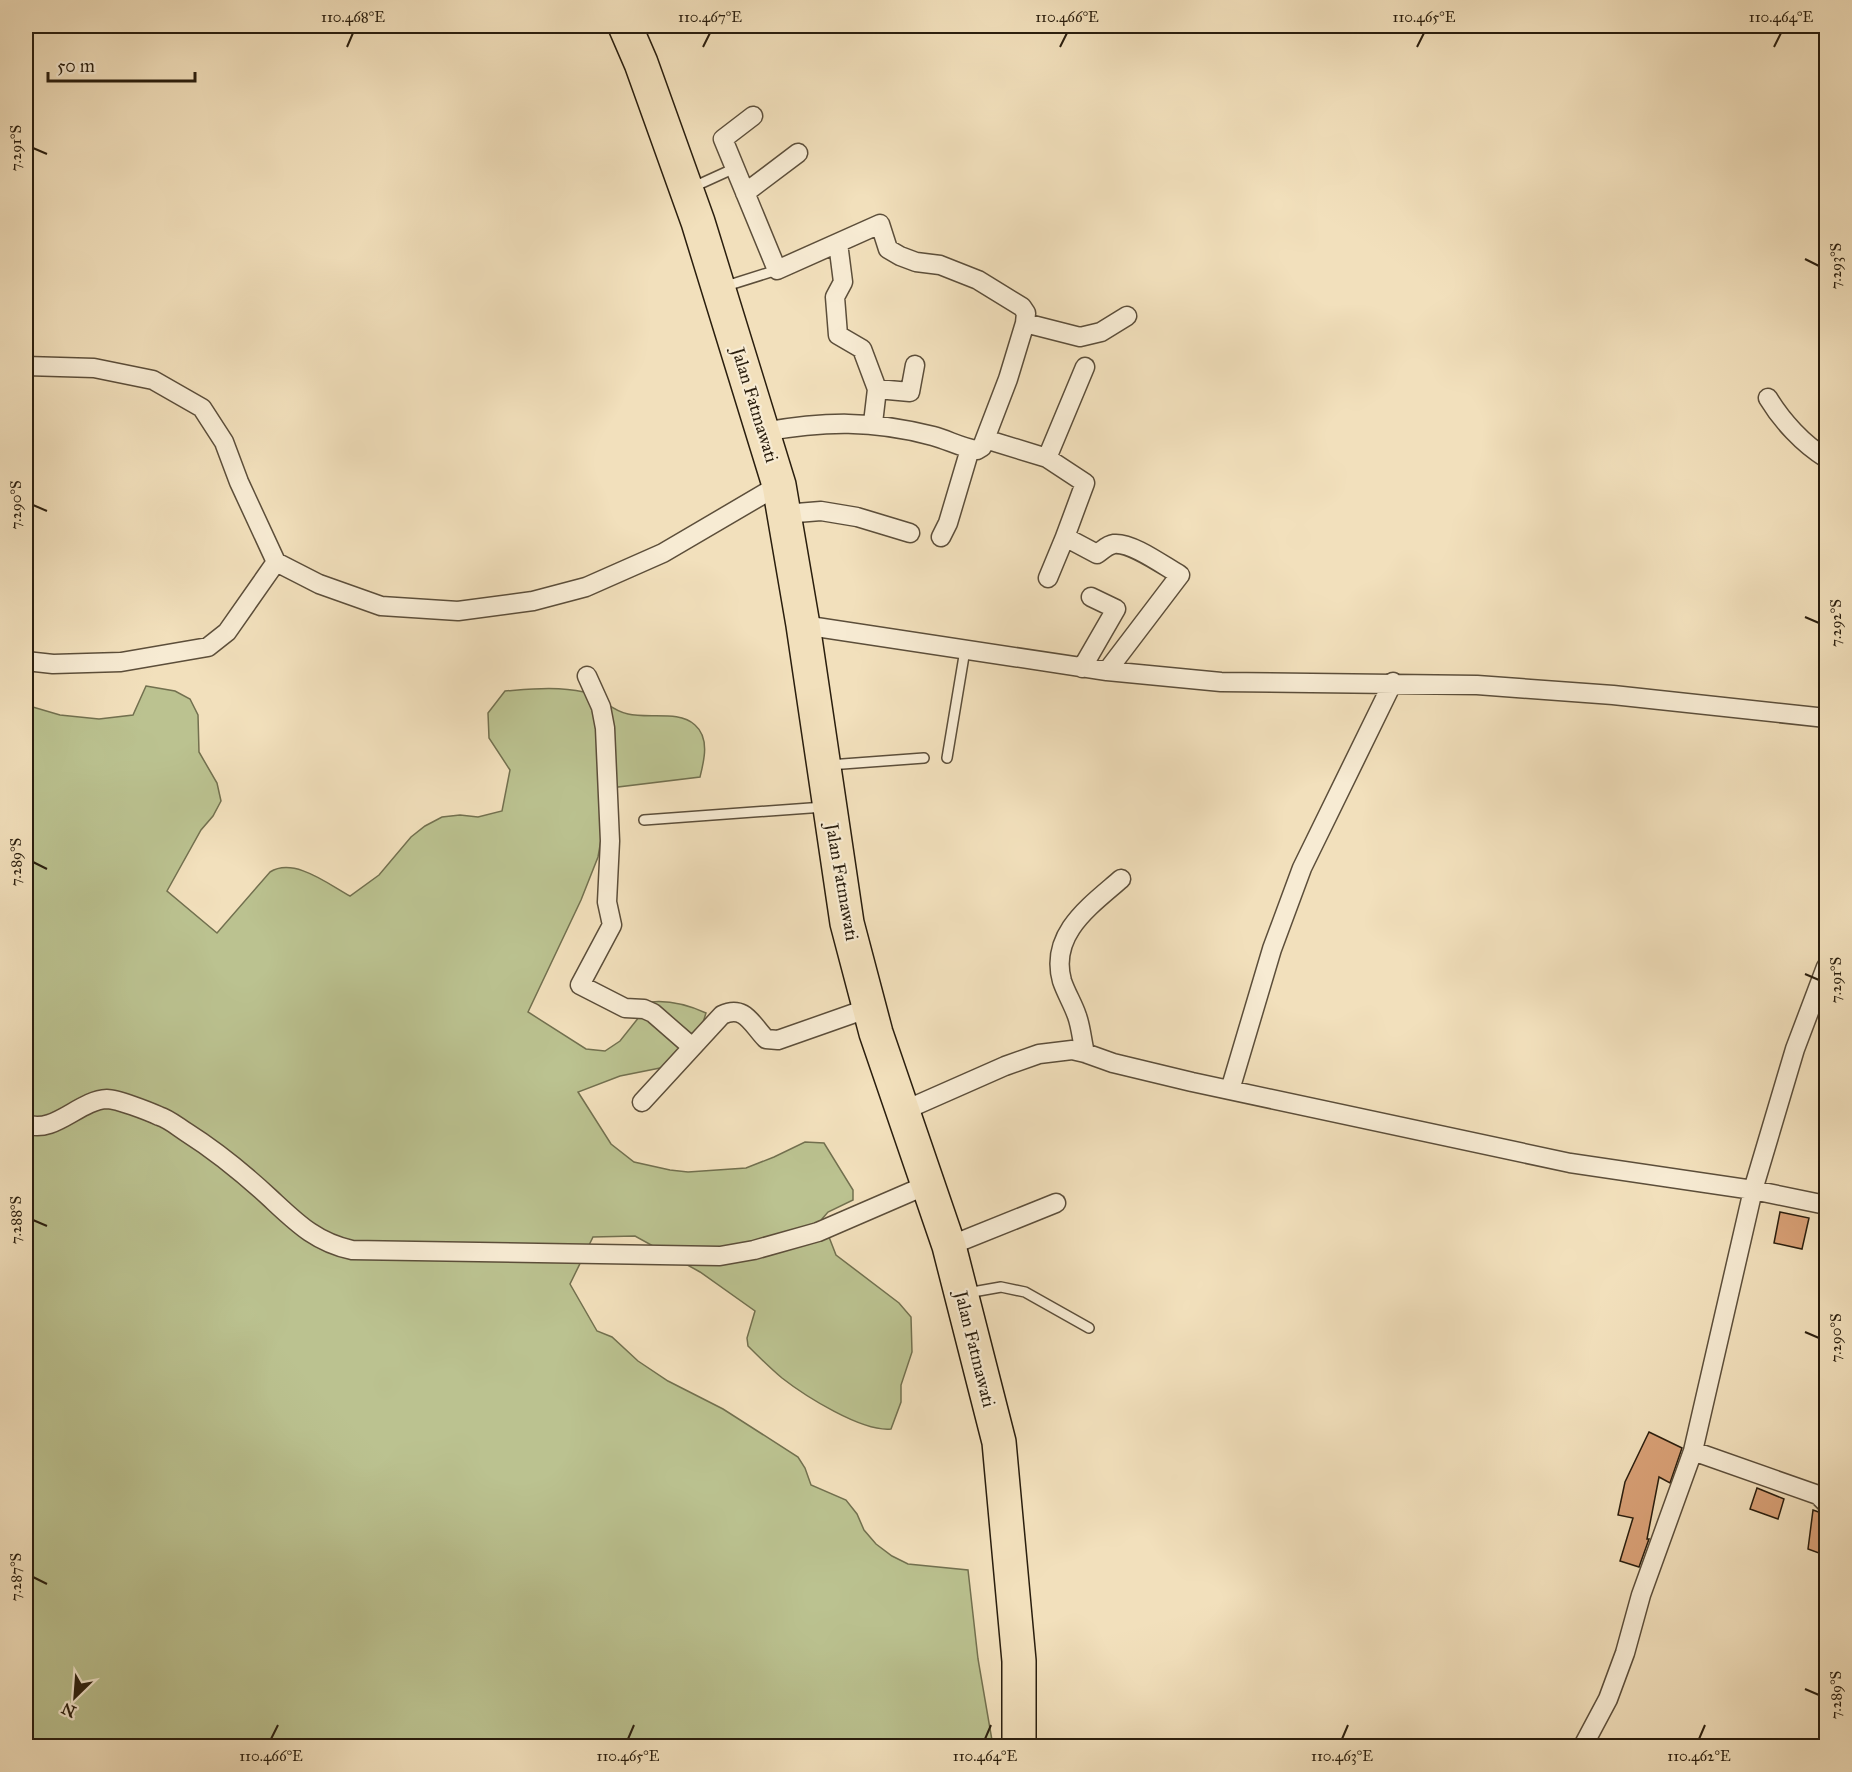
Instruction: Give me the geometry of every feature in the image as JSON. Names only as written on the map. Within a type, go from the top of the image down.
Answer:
[{"type":"highway","name":"Jalan Fatmawati","points":[[625,26],[641,63],[686,190],[782,499],[847,923],[868,1008],[949,1246],[999,1442],[1019,1662],[1019,1746]]},
{"type":"street","points":[[753,116],[723,139],[777,270],[880,224],[888,249],[908,259],[940,265],[978,280],[1022,308],[1026,313],[1008,378],[978,444],[941,537]]},
{"type":"street","points":[[745,193],[798,153]]},
{"type":"street","points":[[837,243],[843,282],[835,297],[838,335],[862,349],[877,389],[873,423]]},
{"type":"street","points":[[1025,323],[1080,337],[1101,332],[1127,316]]},
{"type":"street","points":[[877,389],[910,392],[915,365]]},
{"type":"street","points":[[26,366],[94,368],[153,380],[202,408],[224,442],[239,482],[276,562],[319,584],[381,606],[458,611],[533,601],[586,587],[782,499],[821,511],[857,517],[910,532]]},
{"type":"street","points":[[1047,458],[1085,367]]},
{"type":"street","points":[[1768,398],[1780,418],[1817,453],[1827,458]]},
{"type":"street","points":[[763,432],[811,424],[873,423],[1047,458],[1085,483],[1048,578]]},
{"type":"street","points":[[1065,537],[1097,554],[1107,546],[1116,544],[1128,546],[1180,575],[1107,672]]},
{"type":"street","points":[[26,661],[53,664],[121,662],[208,647],[227,632],[276,562]]},
{"type":"street","points":[[1082,668],[1116,609],[1091,597]]},
{"type":"street","points":[[803,625],[1107,672],[1221,682],[1393,682],[1477,685],[1613,695],[1827,718]]},
{"type":"street","points":[[587,676],[601,707],[605,728],[610,841],[607,902],[612,925],[580,985],[625,1008],[644,1009],[653,1013],[692,1047]]},
{"type":"street","points":[[1230,1090],[1272,949],[1302,868],[1393,682]]},
{"type":"street","points":[[1084,1053],[1078,1018],[1063,984],[1060,958],[1069,929],[1082,913],[1121,879]]},
{"type":"street","points":[[1583,1746],[1608,1699],[1622,1662],[1641,1595],[1693,1451],[1753,1190],[1795,1049],[1827,967]]},
{"type":"street","points":[[642,1102],[722,1015],[730,1011],[739,1012],[749,1018],[766,1039],[778,1040],[868,1008]]},
{"type":"street","points":[[903,1111],[1005,1066],[1039,1054],[1072,1050],[1113,1063],[1230,1090],[1570,1163],[1753,1190],[1827,1204]]},
{"type":"street","points":[[26,1124],[30,1126],[49,1124],[88,1104],[107,1099],[162,1117],[233,1165],[308,1232],[333,1246],[352,1250],[720,1256],[754,1250],[818,1232],[929,1184]]},
{"type":"street","points":[[949,1246],[1056,1203]]},
{"type":"street","points":[[1693,1451],[1818,1496],[1827,1503]]},
{"type":"lane","points":[[686,190],[735,168]]},
{"type":"lane","points":[[718,288],[777,270]]},
{"type":"lane","points":[[946,758],[965,650]]},
{"type":"lane","points":[[824,765],[924,758]]},
{"type":"lane","points":[[644,820],[830,806]]},
{"type":"lane","points":[[962,1294],[1001,1287],[1025,1292],[1089,1328]]},
{"type":"green space","points":[[146,686],[175,691],[190,699],[198,715],[199,752],[217,783],[221,801],[213,816],[201,830],[167,891],[217,933],[270,872],[279,868],[290,868],[311,874],[350,896],[379,875],[411,837],[425,826],[442,817],[460,815],[478,817],[502,811],[510,770],[489,738],[488,713],[505,691],[554,689],[584,692],[622,712],[681,718],[688,720],[700,730],[705,750],[700,777],[610,788],[598,857],[581,900],[528,1012],[586,1049],[605,1051],[620,1041],[651,1002],[679,1004],[706,1013],[694,1051],[675,1065],[620,1076],[578,1092],[611,1144],[634,1162],[688,1172],[746,1168],[805,1142],[824,1143],[853,1190],[853,1200],[828,1212],[822,1219],[836,1255],[899,1303],[911,1317],[912,1352],[901,1385],[901,1402],[891,1429],[865,1425],[850,1419],[819,1403],[782,1378],[748,1346],[747,1338],[755,1311],[700,1272],[635,1236],[593,1237],[570,1284],[597,1331],[612,1337],[638,1361],[668,1381],[723,1409],[798,1457],[811,1485],[846,1500],[857,1514],[864,1530],[876,1544],[892,1556],[908,1564],[968,1570],[978,1659],[993,1746],[26,1746],[26,705],[60,715],[99,719],[133,715]]},
{"type":"building","points":[[1780,1212],[1809,1218],[1802,1249],[1774,1243]]},
{"type":"building","points":[[1649,1432],[1682,1448],[1670,1483],[1659,1477],[1647,1539],[1649,1539],[1639,1567],[1620,1561],[1633,1518],[1618,1515],[1625,1482]]},
{"type":"building","points":[[1757,1488],[1784,1499],[1778,1519],[1750,1509]]},
{"type":"building","points":[[1813,1510],[1827,1515],[1827,1556],[1808,1549]]}]
